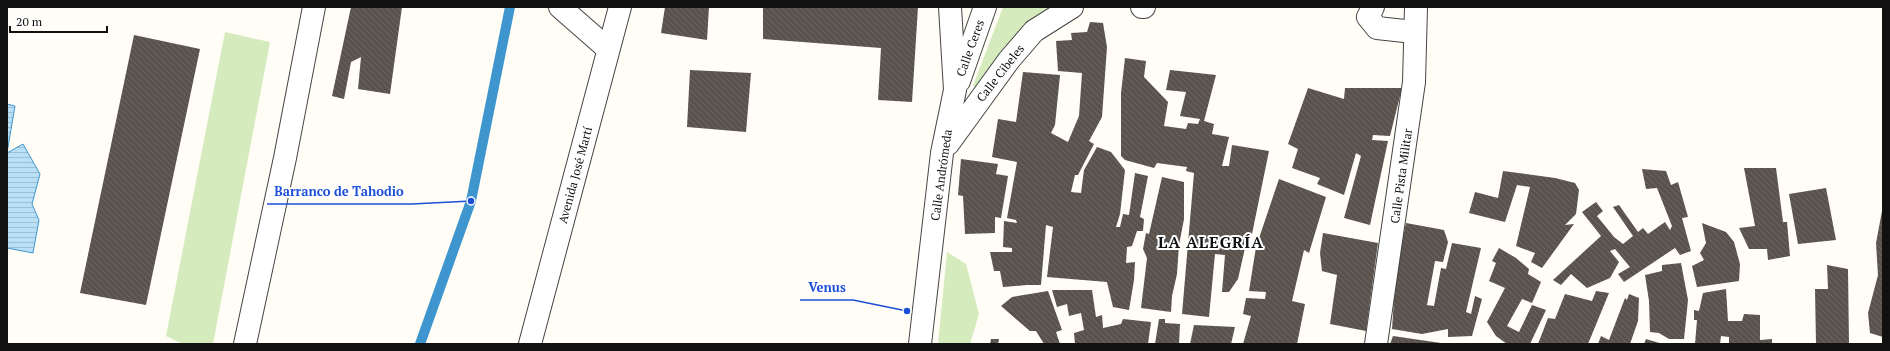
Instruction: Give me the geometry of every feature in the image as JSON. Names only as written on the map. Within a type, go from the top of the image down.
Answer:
[{"type":"street","points":[[244,344],[285,158],[314,7]]},
{"type":"street","points":[[560,7],[608,49]]},
{"type":"street","name":"Avenida José Martí","points":[[530,344],[620,7]]},
{"type":"street","name":"Calle Andrómeda","points":[[920,344],[942,153],[956,90],[950,7]]},
{"type":"street","name":"Calle Ceres","points":[[956,90],[985,7]]},
{"type":"street","name":"Calle Cibeles","points":[[942,153],[1009,60],[1034,31],[1072,7]]},
{"type":"street","points":[[1373,7],[1368,18],[1377,28],[1414,32]]},
{"type":"street","name":"Calle Pista Militar","points":[[1376,344],[1414,82],[1414,32],[1416,7]]},
{"type":"green space","points":[[1003,7],[1051,7],[1028,27],[979,89],[973,86]]},
{"type":"green space","points":[[225,32],[270,42],[213,344],[183,344],[166,336]]},
{"type":"green space","points":[[947,252],[966,264],[979,314],[970,344],[938,344]]},
{"type":"water","points":[[7,104],[15,106],[7,153]]},
{"type":"water","points":[[23,144],[40,174],[32,204],[39,220],[33,253],[7,248],[7,153]]},
{"type":"building","points":[[351,7],[402,7],[390,94],[358,89],[361,57],[351,62],[344,99],[332,96]]},
{"type":"building","points":[[665,7],[709,7],[707,40],[661,33]]},
{"type":"building","points":[[763,7],[918,7],[912,102],[878,100],[881,48],[763,39]]},
{"type":"building","points":[[1090,22],[1103,23],[1107,47],[1102,117],[1089,141],[1094,144],[1078,175],[1075,175],[1071,192],[1081,193],[1084,170],[1097,147],[1111,152],[1125,170],[1120,214],[1116,227],[1120,227],[1123,214],[1129,215],[1135,173],[1148,176],[1140,217],[1144,219],[1143,231],[1137,231],[1132,246],[1127,247],[1126,263],[1135,262],[1134,280],[1129,310],[1113,307],[1107,282],[1047,277],[1053,227],[1046,225],[1041,285],[1003,287],[1000,271],[994,271],[990,252],[1012,252],[1012,248],[1003,247],[1004,221],[1017,223],[1016,220],[1007,218],[1017,162],[992,157],[998,119],[1016,122],[1023,72],[1060,75],[1055,125],[1051,133],[1068,142],[1079,116],[1082,73],[1058,71],[1056,41],[1072,40],[1071,33],[1087,32]]},
{"type":"building","points":[[134,35],[200,49],[146,305],[80,293]]},
{"type":"building","points":[[1125,58],[1146,61],[1144,77],[1168,102],[1164,126],[1186,129],[1188,123],[1198,124],[1200,119],[1180,116],[1186,92],[1166,90],[1170,70],[1216,75],[1204,121],[1214,124],[1212,134],[1229,137],[1222,166],[1229,166],[1232,145],[1269,151],[1252,234],[1248,235],[1238,279],[1229,292],[1222,292],[1225,255],[1215,254],[1209,317],[1182,314],[1194,173],[1186,171],[1187,167],[1157,163],[1154,168],[1125,160],[1121,156],[1121,93]]},
{"type":"building","points":[[690,70],[751,73],[746,132],[687,127]]},
{"type":"building","points":[[1308,88],[1344,99],[1345,88],[1402,88],[1390,136],[1373,135],[1372,140],[1388,141],[1370,225],[1344,218],[1361,156],[1356,153],[1344,195],[1317,184],[1320,178],[1292,168],[1298,149],[1288,144]]},
{"type":"building","points":[[961,159],[998,164],[996,174],[1008,176],[1001,218],[995,217],[995,233],[965,234],[963,196],[958,195]]},
{"type":"building","points":[[1744,168],[1776,168],[1783,222],[1787,222],[1790,256],[1768,260],[1767,249],[1749,249],[1739,228],[1755,226]]},
{"type":"building","points":[[1642,169],[1666,171],[1671,185],[1678,182],[1688,217],[1682,218],[1691,251],[1680,255],[1675,248],[1624,282],[1618,274],[1630,267],[1615,249],[1610,251],[1619,262],[1610,278],[1587,288],[1571,274],[1561,285],[1553,280],[1601,236],[1582,212],[1596,202],[1603,211],[1597,216],[1614,237],[1623,244],[1633,236],[1613,207],[1619,205],[1638,232],[1643,228],[1648,234],[1665,222],[1670,230],[1672,226],[1657,188],[1646,189]]},
{"type":"building","points":[[1503,171],[1555,178],[1575,183],[1579,190],[1576,214],[1565,225],[1574,224],[1542,268],[1531,262],[1535,253],[1516,246],[1530,187],[1517,185],[1505,222],[1469,213],[1475,192],[1498,198]]},
{"type":"building","points":[[1162,177],[1184,182],[1184,219],[1179,245],[1177,274],[1172,296],[1171,312],[1141,308],[1147,258],[1143,249],[1146,233],[1149,234]]},
{"type":"building","points":[[1279,179],[1326,197],[1309,253],[1304,250],[1292,301],[1305,304],[1297,344],[1243,344],[1251,316],[1243,314],[1246,298],[1265,299],[1266,292],[1249,291],[1256,247]]},
{"type":"building","points":[[1826,188],[1836,240],[1798,244],[1789,194]]},
{"type":"building","points":[[1882,211],[1883,337],[1870,333],[1868,313],[1878,275],[1876,243]]},
{"type":"building","points":[[1406,223],[1444,230],[1448,242],[1443,262],[1435,261],[1427,305],[1434,306],[1441,268],[1446,269],[1452,243],[1481,248],[1466,312],[1471,314],[1475,296],[1482,299],[1472,336],[1448,337],[1448,329],[1422,334],[1392,329],[1394,300],[1390,296]]},
{"type":"building","points":[[1702,223],[1726,232],[1734,242],[1740,264],[1739,281],[1697,287],[1692,266],[1704,260],[1700,253],[1706,243]]},
{"type":"building","points":[[1323,233],[1378,243],[1366,331],[1330,324],[1337,275],[1322,271],[1320,253]]},
{"type":"building","points":[[1499,248],[1516,258],[1529,269],[1528,274],[1541,282],[1532,303],[1522,299],[1507,326],[1519,332],[1532,305],[1546,310],[1530,344],[1507,344],[1496,336],[1487,322],[1505,288],[1489,281],[1496,263],[1492,261]]},
{"type":"building","points":[[1681,263],[1688,300],[1684,339],[1669,339],[1659,333],[1650,332],[1649,301],[1645,275],[1662,271],[1662,265]]},
{"type":"building","points":[[1827,265],[1848,269],[1849,344],[1816,344],[1815,289],[1828,289]]},
{"type":"building","points":[[1726,289],[1728,321],[1742,321],[1744,314],[1760,315],[1760,340],[1772,339],[1772,344],[1729,344],[1729,337],[1721,336],[1720,344],[1695,344],[1697,320],[1694,320],[1694,310],[1699,311],[1703,293]]},
{"type":"building","points":[[1052,290],[1092,290],[1096,317],[1102,315],[1103,328],[1121,324],[1123,319],[1151,322],[1148,344],[1075,344],[1074,333],[1084,330],[1081,313],[1069,316],[1067,304],[1057,307]]},
{"type":"building","points":[[1048,291],[1062,330],[1056,332],[1060,344],[1044,344],[1036,331],[1030,331],[1001,306],[1012,297]]},
{"type":"building","points":[[1596,291],[1609,293],[1588,344],[1538,344],[1548,318],[1555,319],[1565,294],[1592,301]]},
{"type":"building","points":[[1629,294],[1639,298],[1638,321],[1630,344],[1598,344],[1601,336],[1609,340],[1625,298],[1627,300]]},
{"type":"building","points":[[1159,319],[1165,319],[1165,323],[1180,324],[1179,344],[1155,344]]},
{"type":"building","points":[[1194,325],[1235,327],[1231,344],[1190,344]]},
{"type":"building","points":[[1393,336],[1441,343],[1441,344],[1390,344]]},
{"type":"building","points":[[991,339],[999,339],[998,344],[990,344]]},
{"type":"building","points":[[1646,339],[1663,344],[1644,344]]},
{"type":"waterway","points":[[420,344],[471,201],[510,7]]},
{"type":"place","name":"Barranco de Tahodio","points":[[471,201]]},
{"type":"place","name":"Venus","points":[[907,311]]},
{"type":"district","name":"LA ALEGRÍA","points":[[1211,242]]}]
